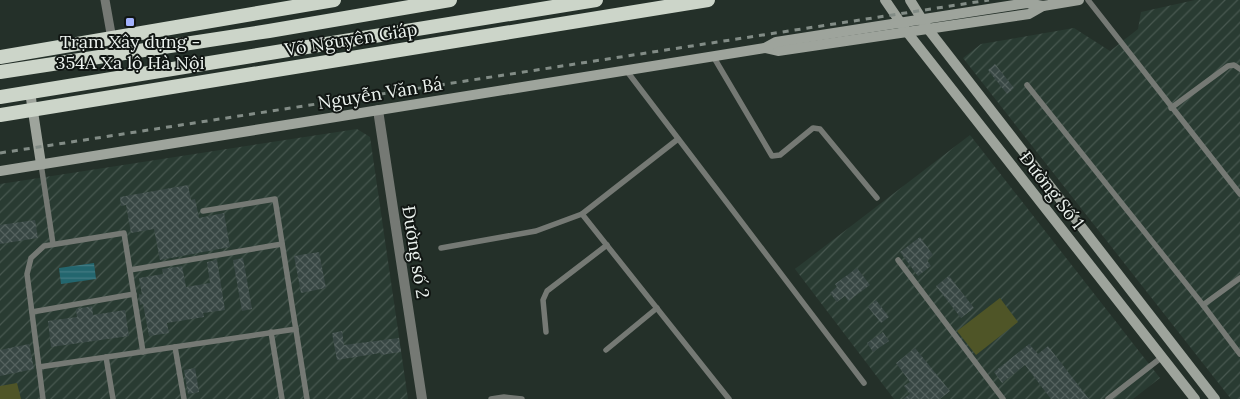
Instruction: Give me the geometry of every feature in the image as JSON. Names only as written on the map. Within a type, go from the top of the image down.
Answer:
[{"type":"highway","points":[[0,57],[334,0]]},
{"type":"highway","name":"Võ Nguyên Giáp","points":[[0,72],[269,31],[450,0]]},
{"type":"highway","name":"Võ Nguyên Giáp","points":[[0,97],[596,0]]},
{"type":"highway","name":"Võ Nguyên Giáp","points":[[0,115],[708,0]]},
{"type":"main road","name":"Đường Số 1","points":[[885,0],[900,23],[1195,399]]},
{"type":"main road","name":"Đường Số 1","points":[[910,0],[921,20],[1216,399]]},
{"type":"main road","name":"Nguyễn Văn Bá","points":[[0,171],[765,48],[776,42],[1027,3],[1043,6],[1079,0]]},
{"type":"main road","name":"Nguyễn Văn Bá","points":[[765,48],[778,51],[1029,14],[1043,6]]},
{"type":"main road","points":[[30,92],[41,164]]},
{"type":"street","points":[[105,0],[112,39]]},
{"type":"street","name":"Đường số 2","points":[[378,110],[422,399]]},
{"type":"lane","points":[[1088,0],[1240,194]]},
{"type":"lane","points":[[713,56],[772,156],[780,155],[813,128],[820,129],[877,198]]},
{"type":"lane","points":[[1171,108],[1228,66],[1234,65],[1240,68]]},
{"type":"lane","points":[[626,70],[864,383]]},
{"type":"lane","points":[[1027,85],[1204,305],[1240,354]]},
{"type":"lane","points":[[440,248],[536,231],[582,214],[678,139]]},
{"type":"lane","points":[[41,164],[53,244]]},
{"type":"lane","points":[[203,211],[275,199],[308,399]]},
{"type":"lane","points":[[582,214],[728,399]]},
{"type":"lane","points":[[43,399],[27,274],[29,263],[39,249],[53,244],[124,232],[143,352]]},
{"type":"lane","points":[[130,270],[282,244]]},
{"type":"lane","points":[[546,332],[543,300],[546,291],[606,245]]},
{"type":"lane","points":[[898,260],[1003,399]]},
{"type":"lane","points":[[1204,305],[1240,278]]},
{"type":"lane","points":[[32,312],[134,294]]},
{"type":"lane","points":[[606,350],[657,308]]},
{"type":"lane","points":[[39,367],[296,329]]},
{"type":"lane","points":[[271,332],[282,399]]},
{"type":"lane","points":[[175,347],[184,399]]},
{"type":"lane","points":[[106,357],[113,399]]},
{"type":"lane","points":[[1108,399],[1162,357]]},
{"type":"lane","points":[[492,399],[504,397],[522,399]]},
{"type":"shaded area","points":[[1195,0],[1240,0],[1240,399],[1231,399],[963,58],[981,44],[1074,28],[1110,51],[1138,29],[1141,12]]},
{"type":"shaded area","points":[[357,129],[370,137],[408,399],[0,399],[0,184]]},
{"type":"shaded area","points":[[970,135],[1160,378],[1133,399],[894,399],[795,269]]},
{"type":"green space","points":[[1000,298],[1018,322],[976,355],[957,331]]},
{"type":"green space","points":[[17,383],[21,399],[0,399],[0,386]]},
{"type":"water","points":[[94,263],[96,279],[61,284],[59,268]]},
{"type":"building","points":[[995,64],[1014,88],[1007,94],[988,70]]},
{"type":"building","points":[[188,185],[191,200],[195,199],[199,218],[224,213],[230,247],[160,260],[154,229],[131,233],[126,205],[121,206],[120,197]]},
{"type":"building","points":[[35,220],[38,238],[0,244],[0,225]]},
{"type":"building","points":[[920,237],[933,255],[927,260],[931,266],[918,276],[900,252]]},
{"type":"building","points":[[319,252],[326,288],[301,293],[294,256]]},
{"type":"building","points":[[243,258],[252,309],[242,311],[233,260]]},
{"type":"building","points":[[217,260],[225,310],[203,313],[204,317],[167,323],[169,333],[149,336],[143,304],[140,305],[139,294],[142,295],[139,278],[163,274],[162,269],[182,266],[186,287],[210,283],[207,262]]},
{"type":"building","points":[[857,268],[870,285],[848,301],[845,296],[837,302],[830,293],[837,287],[835,284]]},
{"type":"building","points":[[949,276],[974,308],[961,318],[936,286]]},
{"type":"building","points":[[876,300],[889,317],[881,323],[868,307]]},
{"type":"building","points":[[92,306],[93,315],[125,310],[129,336],[51,347],[48,321],[77,317],[76,309]]},
{"type":"building","points":[[342,331],[344,345],[399,338],[401,352],[381,355],[380,353],[337,360],[332,333]]},
{"type":"building","points":[[883,332],[889,341],[873,352],[867,343]]},
{"type":"building","points":[[29,344],[34,369],[0,376],[0,350]]},
{"type":"building","points":[[1029,344],[1038,354],[1048,346],[1089,399],[1051,399],[1025,365],[1002,383],[994,372]]},
{"type":"building","points":[[915,348],[950,391],[940,399],[903,399],[910,394],[904,386],[910,382],[896,363]]},
{"type":"building","points":[[195,368],[199,392],[188,394],[184,370]]},
{"type":"railway","points":[[0,153],[989,0]]},
{"type":"place","name":"Trạm Xây dựng - 354A Xa lộ Hà Nội","points":[[130,22]]}]
